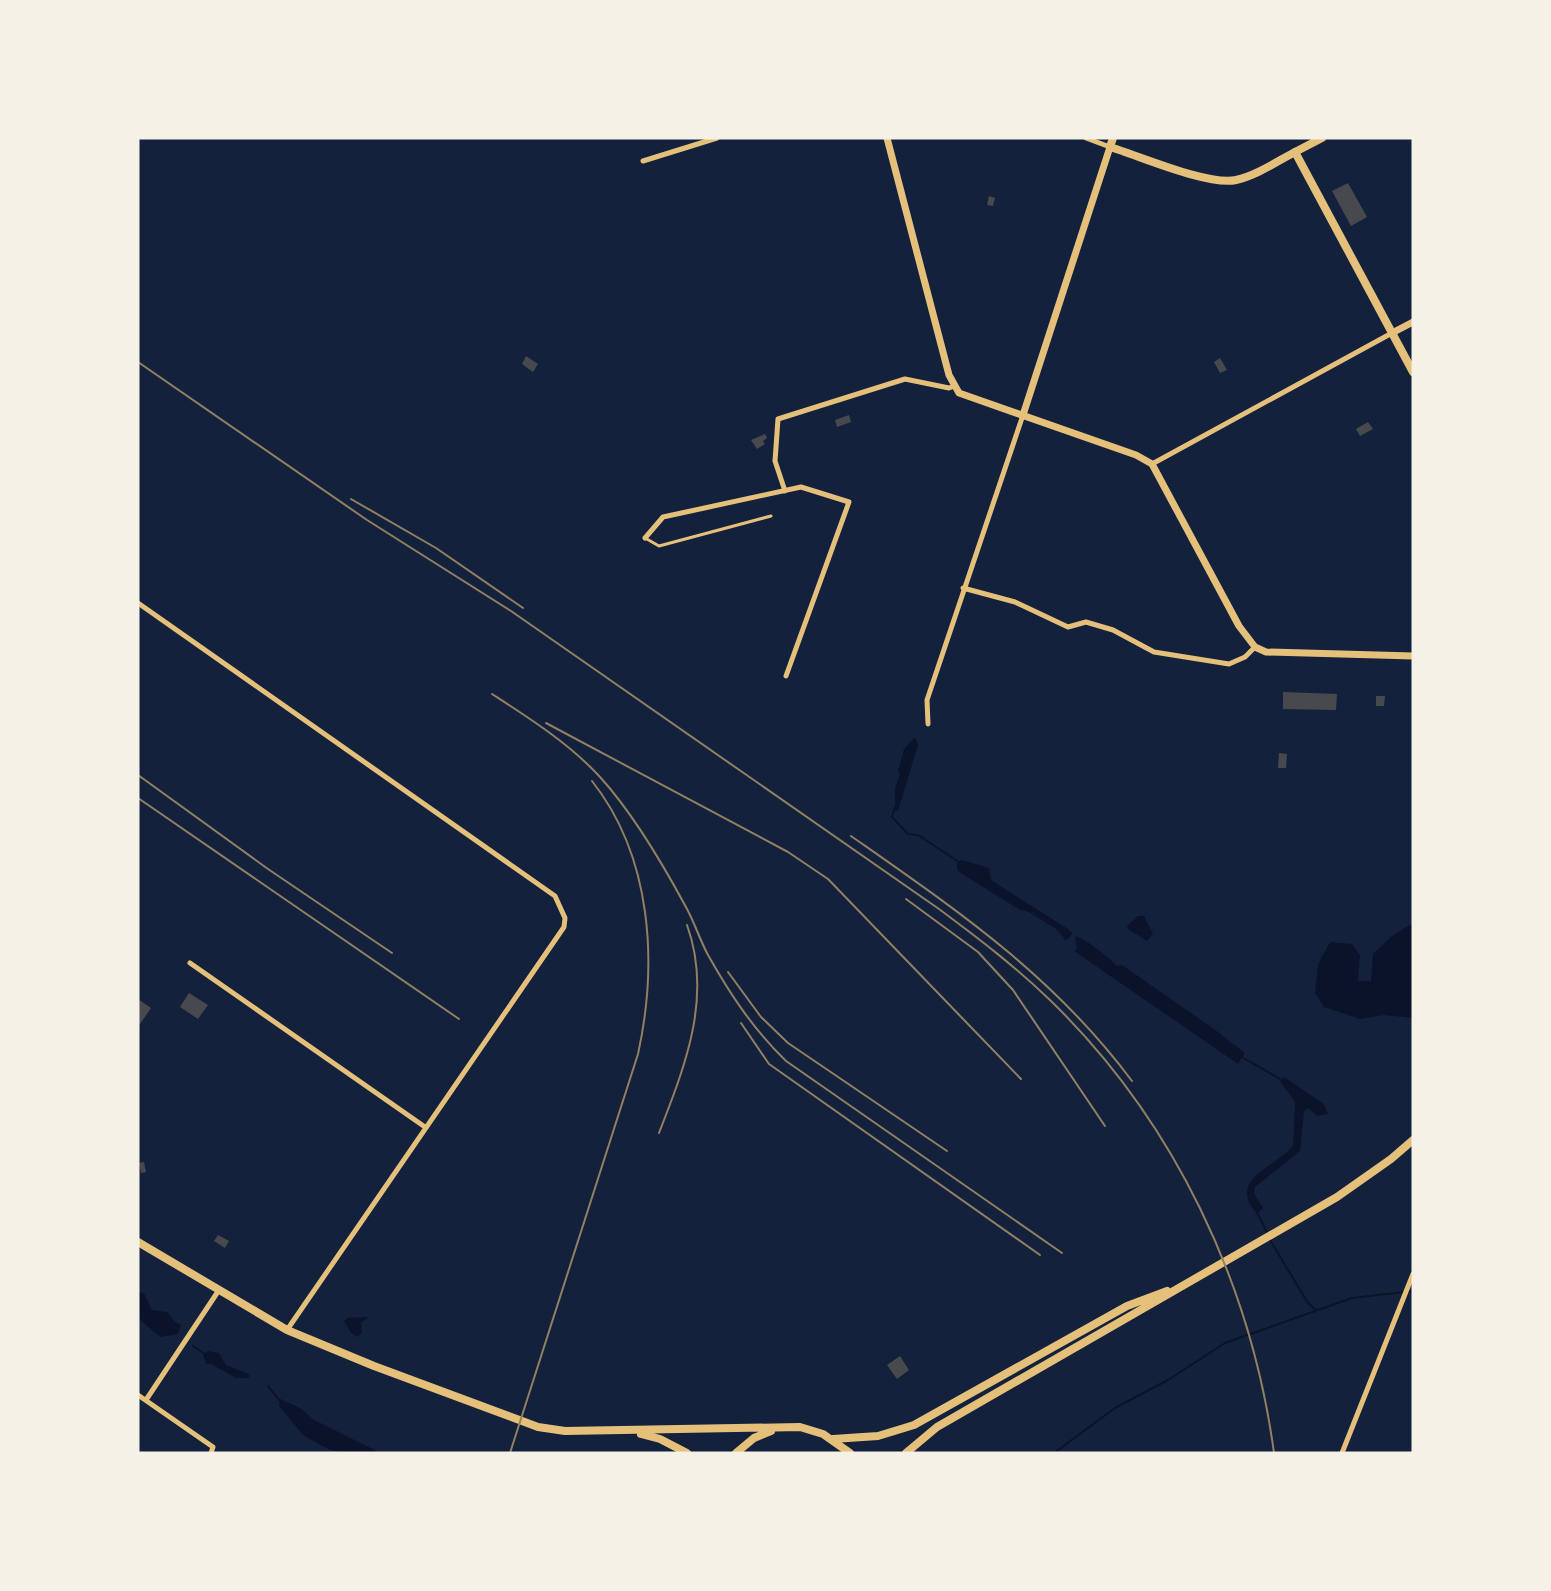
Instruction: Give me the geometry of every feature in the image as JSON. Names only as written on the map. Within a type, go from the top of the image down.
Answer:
[{"type":"main road","points":[[1113,138],[1110,147],[1193,174],[1227,181],[1254,174],[1322,138]]},
{"type":"main road","points":[[1295,152],[1413,372]]},
{"type":"main road","points":[[906,1453],[937,1427],[1303,1217],[1356,1184],[1413,1140]]},
{"type":"main road","points":[[138,1242],[287,1330],[374,1366],[538,1428],[565,1431],[783,1428],[812,1430],[833,1439],[850,1453]]},
{"type":"main road","points":[[833,1439],[879,1436],[914,1425],[1127,1306],[1195,1280]]},
{"type":"main road","points":[[736,1453],[754,1438],[783,1428]]},
{"type":"main road","points":[[629,1431],[660,1439],[687,1453]]},
{"type":"street","points":[[644,161],[717,138]]},
{"type":"street","points":[[887,138],[954,386],[959,393],[1136,455],[1152,464],[1228,607],[1255,647],[1266,652],[1413,656]]},
{"type":"street","points":[[928,724],[927,700],[1110,147],[1086,138]]},
{"type":"street","points":[[1152,464],[1413,322]]},
{"type":"street","points":[[785,491],[775,461],[778,419],[904,379],[949,388],[954,386]]},
{"type":"street","points":[[645,538],[663,517],[801,487],[849,502],[786,676]]},
{"type":"street","points":[[963,588],[1015,602],[1068,627],[1086,622],[1113,630],[1155,652],[1229,664],[1245,657],[1255,647]]},
{"type":"street","points":[[138,603],[555,896],[565,918],[564,927],[287,1330]]},
{"type":"street","points":[[190,963],[425,1127]]},
{"type":"street","points":[[1342,1453],[1413,1274]]},
{"type":"street","points":[[146,1401],[219,1290]]},
{"type":"street","points":[[138,1395],[213,1447],[211,1453]]},
{"type":"lane","points":[[645,538],[659,546],[771,516]]},
{"type":"water","points":[[915,737],[918,745],[898,811],[895,811],[895,788],[900,774],[898,771],[904,749]]},
{"type":"water","points":[[962,860],[989,868],[991,880],[1068,929],[1072,933],[1070,938],[1065,940],[1055,926],[1033,912],[1020,910],[959,872],[957,862]]},
{"type":"water","points":[[1138,916],[1144,916],[1153,934],[1147,941],[1128,929],[1127,926]]},
{"type":"water","points":[[1413,923],[1413,1018],[1384,1015],[1360,1019],[1324,1007],[1315,993],[1318,964],[1330,942],[1352,944],[1360,955],[1372,955],[1393,935]]},
{"type":"water","points":[[1075,936],[1090,944],[1117,966],[1122,965],[1245,1053],[1238,1064],[1074,951],[1077,948]]},
{"type":"water","points":[[1284,1077],[1324,1104],[1328,1114],[1317,1116],[1308,1108],[1304,1111],[1300,1151],[1255,1187],[1254,1193],[1263,1208],[1257,1214],[1249,1202],[1247,1191],[1250,1183],[1256,1175],[1293,1146],[1295,1102],[1280,1081]]},
{"type":"water","points":[[138,1292],[144,1293],[152,1310],[167,1312],[175,1322],[181,1325],[178,1334],[160,1337],[138,1318]]},
{"type":"water","points":[[369,1317],[361,1323],[362,1333],[358,1337],[351,1333],[344,1321],[347,1318]]},
{"type":"water","points":[[208,1351],[219,1353],[226,1365],[249,1374],[249,1378],[236,1378],[211,1364],[206,1364],[203,1355]]},
{"type":"water","points":[[280,1399],[302,1409],[314,1420],[381,1453],[343,1453],[328,1449],[303,1435],[279,1406]]},
{"type":"pier","points":[[1360,955],[1373,955],[1371,981],[1358,981]]},
{"type":"building","points":[[1348,183],[1367,217],[1351,226],[1332,191]]},
{"type":"building","points":[[989,196],[995,198],[993,206],[987,205]]},
{"type":"building","points":[[526,356],[538,364],[533,372],[522,364]]},
{"type":"building","points":[[1220,358],[1227,370],[1220,373],[1214,362]]},
{"type":"building","points":[[849,415],[851,422],[837,427],[835,420]]},
{"type":"building","points":[[1368,422],[1373,429],[1360,436],[1356,429]]},
{"type":"building","points":[[765,434],[767,438],[763,441],[765,444],[757,449],[751,440]]},
{"type":"building","points":[[1283,692],[1337,694],[1336,710],[1283,709]]},
{"type":"building","points":[[1376,696],[1385,696],[1384,706],[1376,706]]},
{"type":"building","points":[[1279,753],[1287,754],[1286,768],[1278,768]]},
{"type":"building","points":[[189,993],[208,1005],[198,1019],[180,1007]]},
{"type":"building","points":[[138,999],[151,1008],[138,1027]]},
{"type":"building","points":[[144,1162],[146,1172],[141,1173],[139,1163]]},
{"type":"building","points":[[218,1235],[229,1241],[225,1248],[214,1241]]},
{"type":"building","points":[[900,1356],[909,1370],[897,1379],[887,1365]]},
{"type":"waterway","points":[[895,806],[892,817],[908,834],[918,835],[959,862]]},
{"type":"waterway","points":[[1027,910],[1058,929]]},
{"type":"waterway","points":[[1240,1056],[1282,1080]]},
{"type":"waterway","points":[[1257,1213],[1268,1234]]},
{"type":"waterway","points":[[1270,1240],[1308,1303],[1316,1310]]},
{"type":"waterway","points":[[1054,1453],[1115,1408],[1168,1380],[1225,1343],[1352,1298],[1413,1291]]},
{"type":"waterway","points":[[193,1346],[205,1354]]},
{"type":"waterway","points":[[268,1386],[281,1402]]},
{"type":"railway","points":[[138,362],[367,520],[511,611],[939,909],[1038,988],[1095,1048],[1134,1098],[1170,1152],[1200,1208],[1226,1267],[1247,1328],[1263,1390],[1274,1453]]},
{"type":"railway","points":[[351,499],[436,548],[523,608]]},
{"type":"railway","points":[[492,694],[562,743],[588,765],[612,791],[647,840],[690,915],[708,955],[734,997],[753,1024],[786,1061],[1062,1253]]},
{"type":"railway","points":[[546,723],[788,852],[828,879],[1021,1079]]},
{"type":"railway","points":[[138,775],[268,869],[392,953]]},
{"type":"railway","points":[[510,1453],[638,1054],[644,1019],[648,984],[648,948],[645,912],[638,877],[627,843],[612,811],[592,781]]},
{"type":"railway","points":[[138,798],[459,1019]]},
{"type":"railway","points":[[851,836],[966,919],[1037,977],[1102,1043],[1132,1081]]},
{"type":"railway","points":[[906,899],[978,952],[1013,990],[1105,1126]]},
{"type":"railway","points":[[659,1133],[686,1057],[696,1005],[697,978],[694,952],[687,925]]},
{"type":"railway","points":[[728,972],[761,1017],[788,1043],[947,1151]]},
{"type":"railway","points":[[741,1023],[769,1064],[1040,1255]]}]
